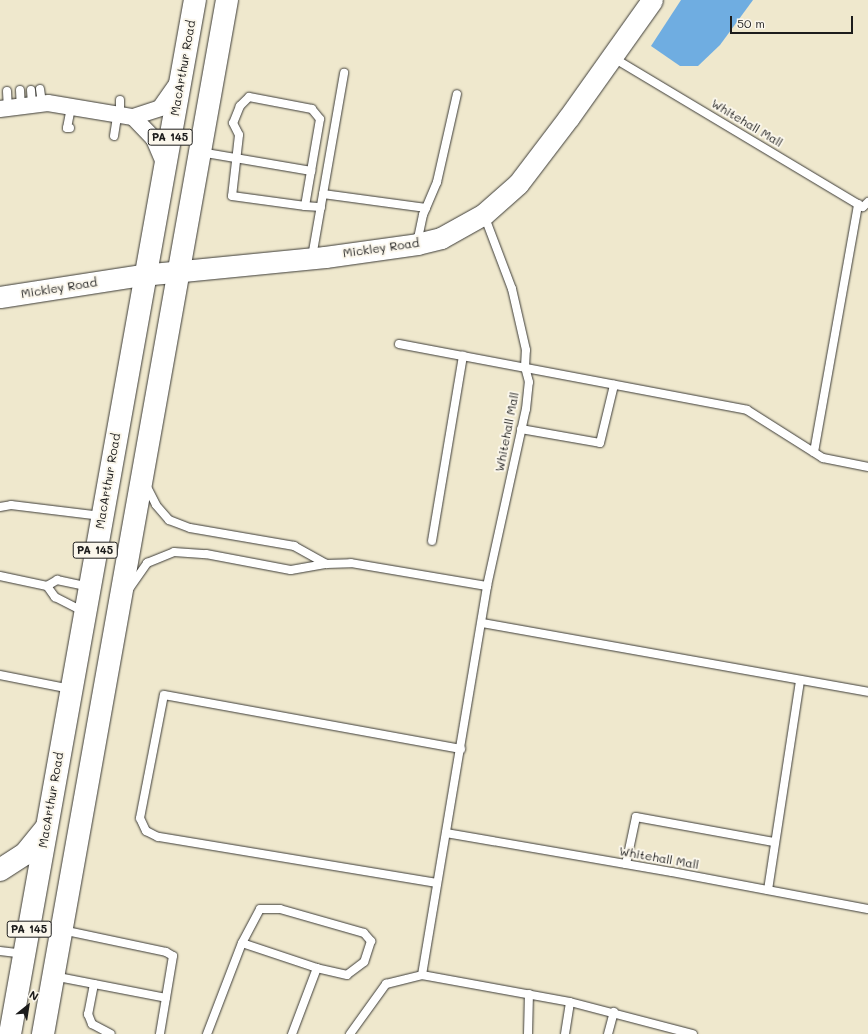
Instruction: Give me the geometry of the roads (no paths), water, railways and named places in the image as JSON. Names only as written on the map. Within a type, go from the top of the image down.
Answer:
[{"type":"highway","name":"MacArthur Road","points":[[10,1034],[84,612],[195,0]]},
{"type":"highway","name":"PA 145","points":[[43,1034],[141,473],[179,271],[227,0]]},
{"type":"highway","points":[[0,870],[25,854],[47,825]]},
{"type":"street","name":"Mickley Road","points":[[0,297],[145,274],[312,258],[417,244],[441,238],[484,214],[518,184],[612,57],[652,0]]},
{"type":"street","points":[[25,102],[125,117],[160,108],[181,78]]},
{"type":"street","points":[[125,117],[154,139],[165,164]]},
{"type":"lane","name":"Whitehall Mall","points":[[612,57],[858,204]]},
{"type":"lane","points":[[312,258],[344,73]]},
{"type":"lane","points":[[20,90],[25,102]]},
{"type":"lane","points":[[7,91],[25,102]]},
{"type":"lane","points":[[417,244],[426,208],[437,182],[457,94]]},
{"type":"lane","points":[[305,206],[320,119],[312,109],[249,97],[240,106],[233,123],[239,135],[238,159],[232,196],[305,206],[320,207]]},
{"type":"lane","points":[[114,136],[125,117],[120,111],[120,100]]},
{"type":"lane","points":[[70,128],[67,128],[71,108]]},
{"type":"lane","points":[[200,152],[311,171]]},
{"type":"lane","points":[[323,194],[426,208]]},
{"type":"lane","points":[[814,452],[858,204],[863,206],[868,202]]},
{"type":"lane","name":"Whitehall Mall","points":[[422,975],[461,749],[487,586],[521,429],[529,382],[526,367],[526,350],[512,289],[484,214]]},
{"type":"lane","points":[[399,344],[746,410],[823,458],[868,467]]},
{"type":"lane","points":[[432,541],[463,356]]},
{"type":"lane","points":[[521,429],[600,443],[614,385]]},
{"type":"lane","points":[[141,473],[156,505],[169,520],[190,528],[294,546],[326,564]]},
{"type":"lane","points":[[0,507],[11,505],[102,516]]},
{"type":"lane","points":[[118,606],[147,563],[174,552],[206,554],[292,570],[326,564],[351,564],[487,586]]},
{"type":"lane","points":[[0,576],[47,586],[55,597],[84,612]]},
{"type":"lane","points":[[47,586],[57,580],[89,587]]},
{"type":"lane","points":[[482,623],[868,692]]},
{"type":"lane","points":[[0,675],[71,689]]},
{"type":"lane","points":[[768,890],[774,842],[800,680]]},
{"type":"lane","points":[[437,883],[158,837],[146,831],[140,818],[164,695],[461,749]]},
{"type":"lane","points":[[626,864],[636,817],[774,842]]},
{"type":"lane","name":"Whitehall Mall","points":[[446,833],[626,864],[868,909]]},
{"type":"lane","points":[[207,1034],[242,944],[260,909],[280,909],[357,930],[364,933],[371,941],[364,962],[347,974],[317,968],[242,944]]},
{"type":"lane","points":[[61,929],[166,952],[173,956],[160,1034]]},
{"type":"lane","points":[[0,951],[24,954]]},
{"type":"lane","points":[[292,1034],[317,968]]},
{"type":"lane","points":[[350,1034],[386,984],[422,975],[570,1002],[614,1012],[677,1033],[693,1034]]},
{"type":"lane","points":[[53,976],[166,998]]},
{"type":"lane","points":[[94,984],[88,1014],[92,1024],[111,1034]]},
{"type":"lane","points":[[528,1034],[529,994]]},
{"type":"lane","points":[[565,1034],[570,1002]]},
{"type":"lane","points":[[608,1034],[614,1012]]},
{"type":"water","points":[[681,0],[753,0],[720,45],[698,66],[680,66],[651,46]]}]
